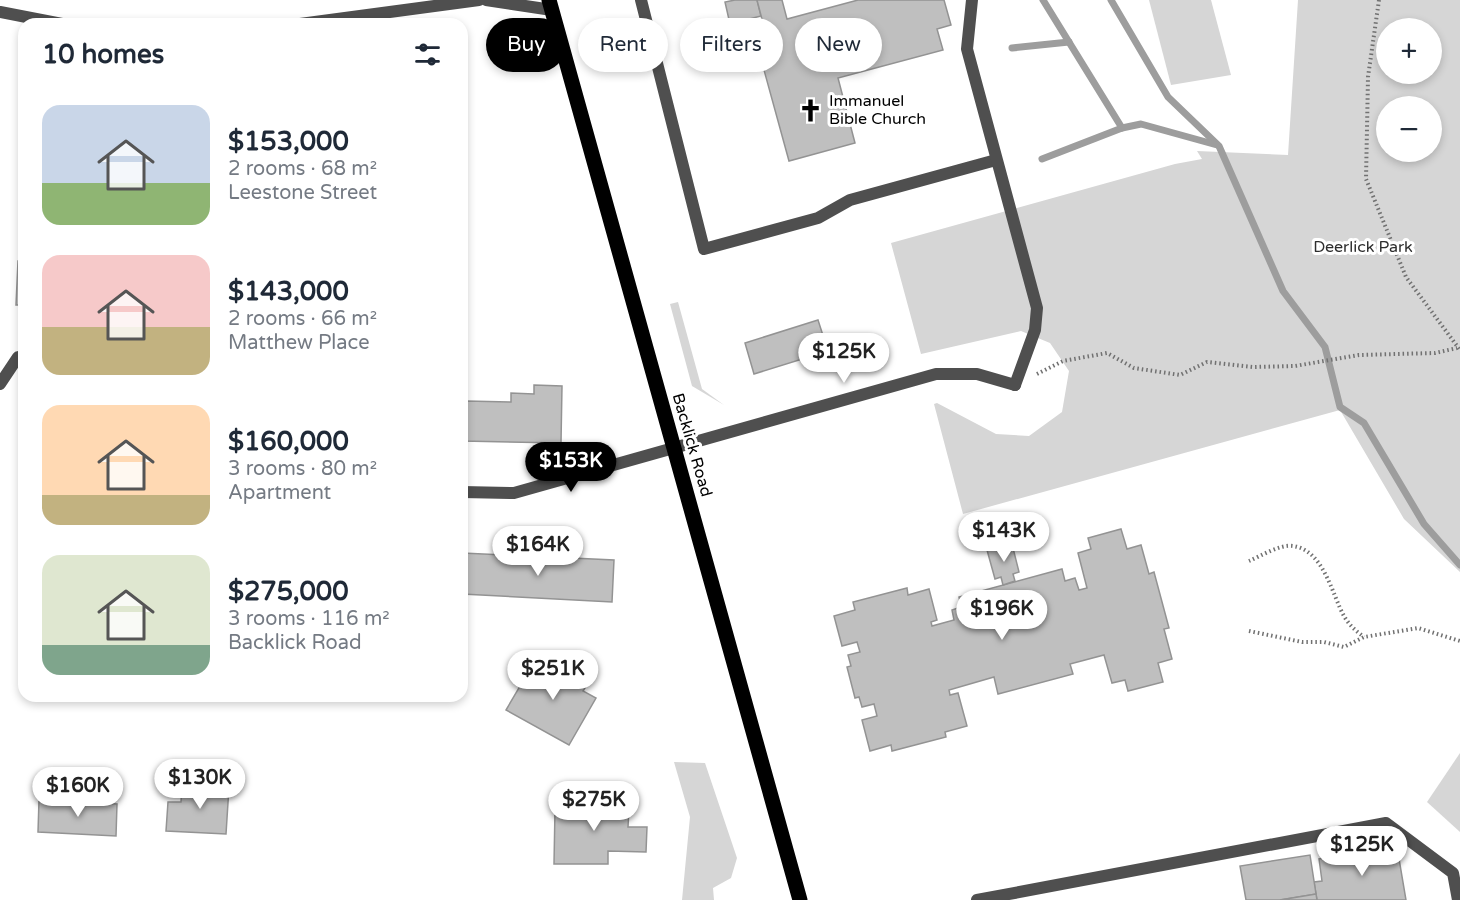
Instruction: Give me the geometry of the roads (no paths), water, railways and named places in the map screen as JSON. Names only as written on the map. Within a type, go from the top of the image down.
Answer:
[{"type":"main road","name":"Backlick Road","points":[[551,5],[800,900]]},
{"type":"street","points":[[379,18],[480,0]]},
{"type":"street","points":[[486,0],[551,5]]},
{"type":"street","points":[[640,0],[704,249],[818,218],[850,201],[996,160]]},
{"type":"street","points":[[468,492],[513,493],[936,374],[977,374],[1015,385],[1035,330],[1037,308],[967,49],[972,0]]},
{"type":"street","points":[[0,12],[31,18]]},
{"type":"street","points":[[0,384],[18,357]]},
{"type":"street","points":[[982,899],[1386,823],[1453,873],[1458,900]]},
{"type":"waterway","points":[[1043,0],[1122,128]]},
{"type":"waterway","points":[[1111,0],[1168,97],[1219,146],[1283,291],[1325,347],[1340,407],[1364,423],[1424,524],[1460,565]]},
{"type":"waterway","points":[[1012,48],[1069,42]]},
{"type":"waterway","points":[[1042,159],[1122,128],[1141,124],[1217,145]]},
{"type":"place","name":"Immanuel Bible Church","points":[[811,110]]},
{"type":"park label","name":"Deerlick Park","points":[[1363,247]]}]
